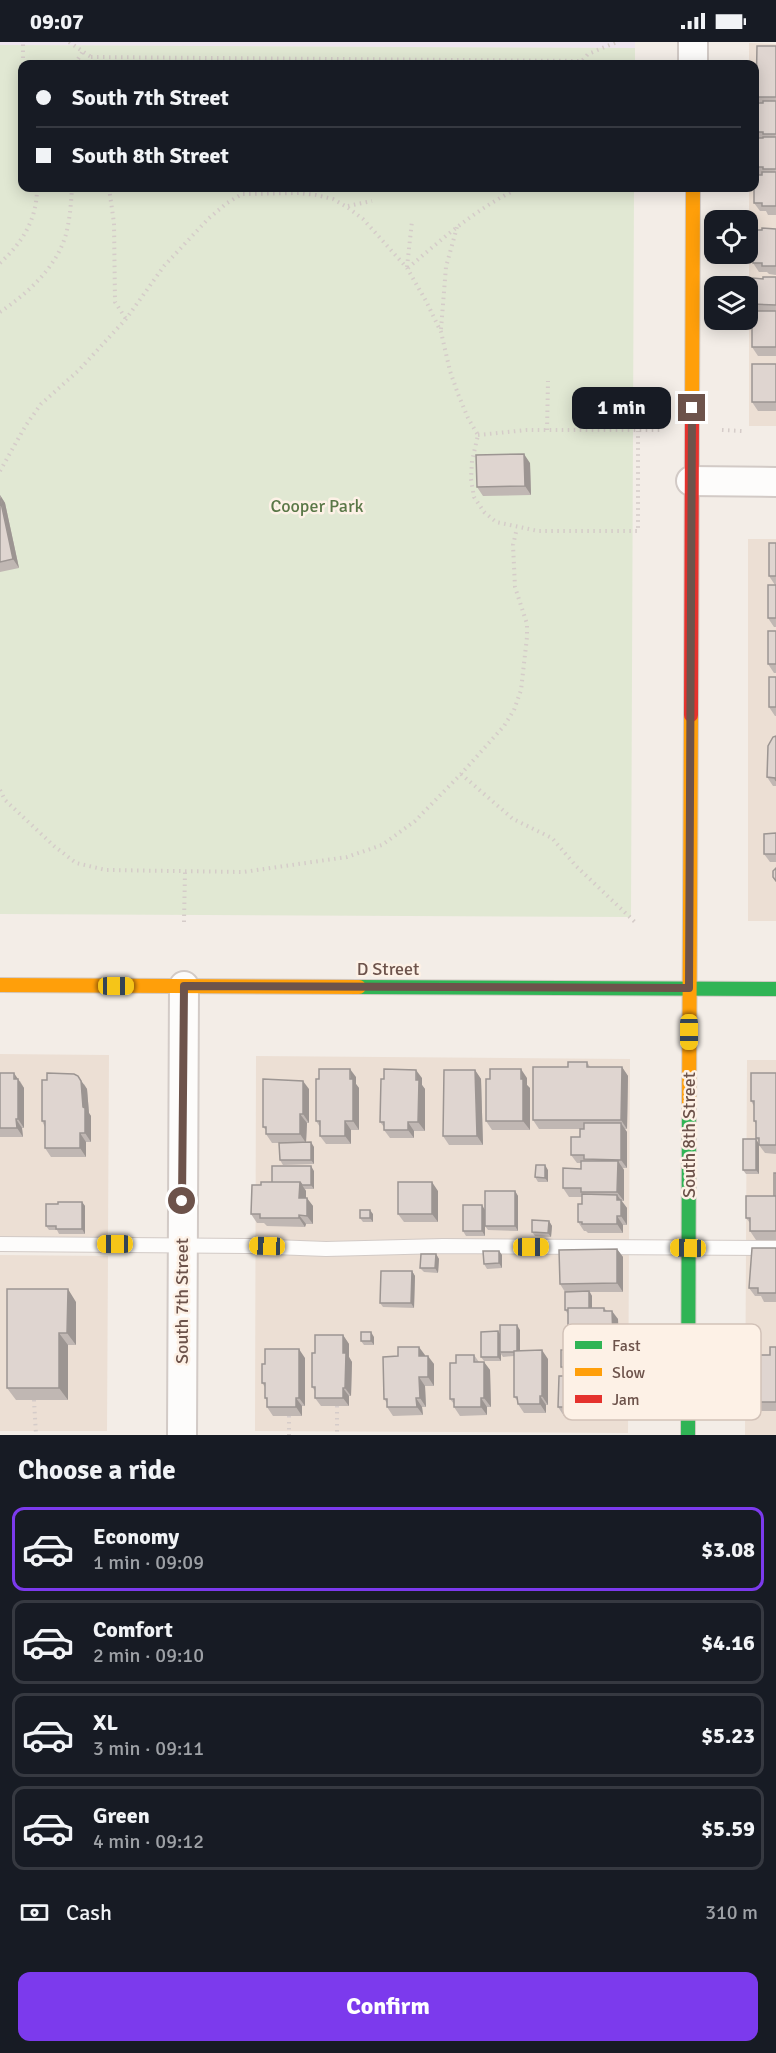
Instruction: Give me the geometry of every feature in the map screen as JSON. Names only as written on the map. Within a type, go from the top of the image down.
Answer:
[{"type":"street","points":[[693,42],[693,60]]},
{"type":"street","name":"South 8th Street","points":[[688,1324],[693,192]]},
{"type":"street","points":[[691,482],[776,482]]},
{"type":"street","name":"D Street","points":[[0,985],[776,989]]},
{"type":"street","name":"South 7th Street","points":[[182,1435],[181,1245],[184,986]]},
{"type":"lane","points":[[0,1244],[326,1249],[443,1246],[776,1248]]},
{"type":"path","points":[[23,42],[23,60]]},
{"type":"path","points":[[69,42],[92,57],[460,60]]},
{"type":"path","points":[[583,60],[588,54],[617,42]]},
{"type":"path","points":[[77,60],[83,51]]},
{"type":"path","points":[[0,263],[22,239],[30,225],[37,192]]},
{"type":"path","points":[[0,312],[35,283],[54,261],[66,236],[72,192]]},
{"type":"path","points":[[110,192],[114,223],[115,302],[126,319]]},
{"type":"path","points":[[407,268],[457,226],[512,192]]},
{"type":"path","points":[[0,471],[40,404],[79,370],[126,319],[164,266],[208,219],[242,194],[299,194],[333,199],[363,219],[407,268],[441,332],[455,386],[468,418],[478,435],[471,479],[474,497],[484,512],[496,522],[538,531],[638,531],[638,431],[547,430],[478,435]]},
{"type":"path","points":[[347,207],[372,201]]},
{"type":"path","points":[[407,268],[412,221]]},
{"type":"path","points":[[441,332],[446,267],[457,226]]},
{"type":"path","points":[[547,430],[548,381]]},
{"type":"path","points":[[0,790],[5,800],[25,821],[76,863],[106,870],[243,872],[347,857],[382,845],[415,821],[462,774],[504,726],[514,710],[521,690],[528,624],[515,587],[513,545],[517,528]]},
{"type":"path","points":[[462,774],[513,819],[552,838],[576,866],[636,922]]},
{"type":"path","points":[[184,922],[185,872]]},
{"type":"path","points":[[34,1400],[36,1435]]},
{"type":"path","points":[[337,1406],[337,1435]]},
{"type":"path","points":[[289,1416],[289,1435]]},
{"type":"shaded area","points":[[0,42],[635,42],[635,48],[0,45]]},
{"type":"shaded area","points":[[749,43],[776,44],[776,426],[749,426],[749,330],[758,330],[758,276],[749,276],[749,264],[758,264],[758,210],[749,210],[749,192],[759,192],[759,60],[749,60]]},
{"type":"shaded area","points":[[748,539],[776,539],[776,921],[748,921]]},
{"type":"shaded area","points":[[0,1054],[109,1055],[108,1237],[0,1237]]},
{"type":"shaded area","points":[[256,1056],[630,1059],[629,1324],[563,1324],[563,1420],[628,1420],[628,1433],[255,1431]]},
{"type":"shaded area","points":[[747,1060],[776,1060],[776,1435],[745,1435],[745,1420],[761,1420],[761,1324],[746,1324]]},
{"type":"shaded area","points":[[0,1255],[108,1256],[107,1431],[0,1431]]},
{"type":"green space","name":"Cooper Park","points":[[0,45],[635,48],[635,60],[18,60],[18,192],[634,192],[631,917],[0,914]]},
{"type":"building","points":[[757,46],[776,46],[776,97],[759,97],[759,60],[757,60]]},
{"type":"building","points":[[763,101],[776,101],[776,134],[759,132],[759,103]]},
{"type":"building","points":[[776,137],[776,169],[759,167],[759,138]]},
{"type":"building","points":[[762,172],[776,172],[776,206],[762,206],[762,203],[754,203],[754,192],[759,192],[759,175],[762,175]]},
{"type":"building","points":[[762,228],[776,229],[776,266],[762,266],[762,263],[758,263],[758,230]]},
{"type":"building","points":[[763,277],[776,277],[776,305],[758,304],[758,278],[763,279]]},
{"type":"building","points":[[758,311],[776,311],[776,347],[752,347],[752,330],[758,330]]},
{"type":"building","points":[[752,364],[776,364],[776,402],[752,402]]},
{"type":"building","points":[[524,454],[525,486],[477,487],[476,455]]},
{"type":"building","points":[[0,498],[13,559],[0,562]]},
{"type":"building","points":[[769,543],[776,543],[776,576],[769,576]]},
{"type":"building","points":[[768,585],[776,585],[776,618],[768,618]]},
{"type":"building","points":[[768,631],[776,631],[776,664],[768,664]]},
{"type":"building","points":[[769,677],[776,677],[776,707],[769,707]]},
{"type":"building","points":[[776,736],[776,781],[775,778],[767,777],[768,746]]},
{"type":"building","points":[[776,833],[776,854],[764,854],[764,834]]},
{"type":"building","points":[[776,868],[776,881],[773,871]]},
{"type":"building","points":[[568,1062],[587,1062],[587,1067],[622,1067],[621,1120],[533,1120],[533,1067],[568,1067]]},
{"type":"building","points":[[319,1069],[350,1069],[350,1079],[353,1079],[353,1121],[345,1121],[345,1136],[320,1136],[320,1121],[316,1121],[316,1079],[319,1079]]},
{"type":"building","points":[[384,1069],[416,1070],[416,1080],[419,1080],[418,1122],[408,1122],[408,1130],[384,1130],[384,1122],[380,1122],[381,1079],[384,1079]]},
{"type":"building","points":[[490,1069],[521,1069],[523,1121],[486,1121],[486,1079],[490,1079]]},
{"type":"building","points":[[444,1070],[475,1070],[477,1136],[443,1136]]},
{"type":"building","points":[[0,1073],[14,1073],[14,1079],[18,1079],[17,1128],[0,1128]]},
{"type":"building","points":[[47,1073],[74,1074],[81,1081],[83,1107],[85,1108],[85,1133],[80,1133],[80,1148],[45,1148],[45,1121],[42,1121],[42,1080],[47,1080]]},
{"type":"building","points":[[751,1073],[776,1073],[776,1145],[759,1145],[759,1138],[756,1138],[754,1101],[751,1101]]},
{"type":"building","points":[[263,1079],[303,1081],[303,1114],[300,1114],[300,1134],[266,1134],[266,1127],[263,1127]]},
{"type":"building","points":[[584,1123],[621,1123],[621,1160],[584,1159],[584,1155],[571,1155],[571,1137],[580,1137],[580,1129],[584,1129]]},
{"type":"building","points":[[743,1139],[756,1139],[756,1170],[743,1170]]},
{"type":"building","points":[[311,1142],[311,1160],[280,1160],[279,1143]]},
{"type":"building","points":[[581,1161],[618,1161],[617,1192],[581,1192],[581,1188],[563,1188],[563,1168],[581,1169]]},
{"type":"building","points":[[536,1165],[545,1165],[545,1178],[535,1177]]},
{"type":"building","points":[[272,1166],[311,1166],[311,1185],[302,1185],[300,1182],[272,1182]]},
{"type":"building","points":[[774,1173],[776,1173],[776,1196],[774,1196]]},
{"type":"building","points":[[261,1182],[300,1182],[299,1198],[307,1198],[307,1216],[260,1218],[260,1214],[251,1214],[252,1185],[261,1185]]},
{"type":"building","points":[[398,1182],[432,1182],[432,1214],[398,1214]]},
{"type":"building","points":[[485,1191],[515,1191],[515,1226],[485,1226]]},
{"type":"building","points":[[582,1194],[617,1195],[617,1200],[621,1200],[621,1216],[617,1216],[617,1224],[578,1222],[578,1204],[582,1204]]},
{"type":"building","points":[[746,1196],[776,1196],[776,1231],[750,1231],[750,1218],[746,1218]]},
{"type":"building","points":[[58,1202],[82,1202],[82,1229],[56,1229],[56,1226],[46,1226],[46,1204],[58,1204]]},
{"type":"building","points":[[463,1205],[482,1205],[482,1231],[463,1231]]},
{"type":"building","points":[[360,1210],[370,1210],[370,1218],[360,1218]]},
{"type":"building","points":[[532,1220],[549,1221],[548,1233],[532,1232]]},
{"type":"building","points":[[752,1248],[776,1248],[776,1293],[758,1293],[758,1288],[749,1288]]},
{"type":"building","points":[[617,1249],[617,1283],[560,1284],[559,1250]]},
{"type":"building","points":[[483,1251],[499,1251],[499,1263],[484,1264]]},
{"type":"building","points":[[421,1254],[436,1254],[435,1268],[420,1268]]},
{"type":"building","points":[[381,1271],[412,1271],[411,1303],[380,1303]]},
{"type":"building","points":[[7,1289],[68,1289],[67,1333],[59,1333],[59,1388],[7,1388]]},
{"type":"building","points":[[589,1291],[589,1308],[565,1310],[565,1292]]},
{"type":"building","points":[[568,1308],[604,1308],[604,1311],[612,1311],[612,1324],[568,1324]]},
{"type":"building","points":[[500,1325],[517,1325],[517,1351],[500,1352]]},
{"type":"building","points":[[498,1331],[498,1357],[481,1357],[481,1332]]},
{"type":"building","points":[[361,1332],[371,1332],[371,1341],[361,1341]]},
{"type":"building","points":[[315,1335],[343,1335],[343,1353],[346,1353],[343,1398],[315,1398],[315,1387],[312,1387],[312,1353],[315,1353]]},
{"type":"building","points":[[398,1347],[419,1347],[419,1356],[428,1356],[428,1377],[419,1377],[420,1398],[416,1398],[417,1407],[387,1407],[387,1399],[384,1399],[383,1357],[398,1356]]},
{"type":"building","points":[[770,1347],[776,1347],[776,1402],[761,1402],[761,1355],[770,1355]]},
{"type":"building","points":[[265,1349],[299,1349],[299,1398],[296,1398],[296,1407],[267,1407],[265,1383],[262,1383]]},
{"type":"building","points":[[542,1350],[540,1404],[518,1404],[517,1397],[514,1397],[514,1351]]},
{"type":"building","points":[[561,1350],[563,1350],[563,1367],[561,1367]]},
{"type":"building","points":[[456,1355],[474,1355],[474,1362],[484,1362],[484,1398],[481,1398],[481,1407],[454,1407],[454,1399],[450,1399],[450,1363],[456,1363]]},
{"type":"building","points":[[559,1376],[563,1376],[563,1407],[558,1407]]},
{"type":"traffic: fast","points":[[359,987],[776,989]]},
{"type":"traffic: fast","points":[[688,1324],[689,1111]]},
{"type":"traffic: fast","points":[[688,1420],[688,1435]]},
{"type":"traffic: slow","points":[[692,418],[693,192]]},
{"type":"traffic: slow","points":[[689,1111],[691,715]]},
{"type":"traffic: slow","points":[[0,985],[359,987]]},
{"type":"traffic: jam","points":[[691,715],[692,418]]},
{"type":"route","points":[[182,1201],[184,986],[689,988],[692,408]]}]
